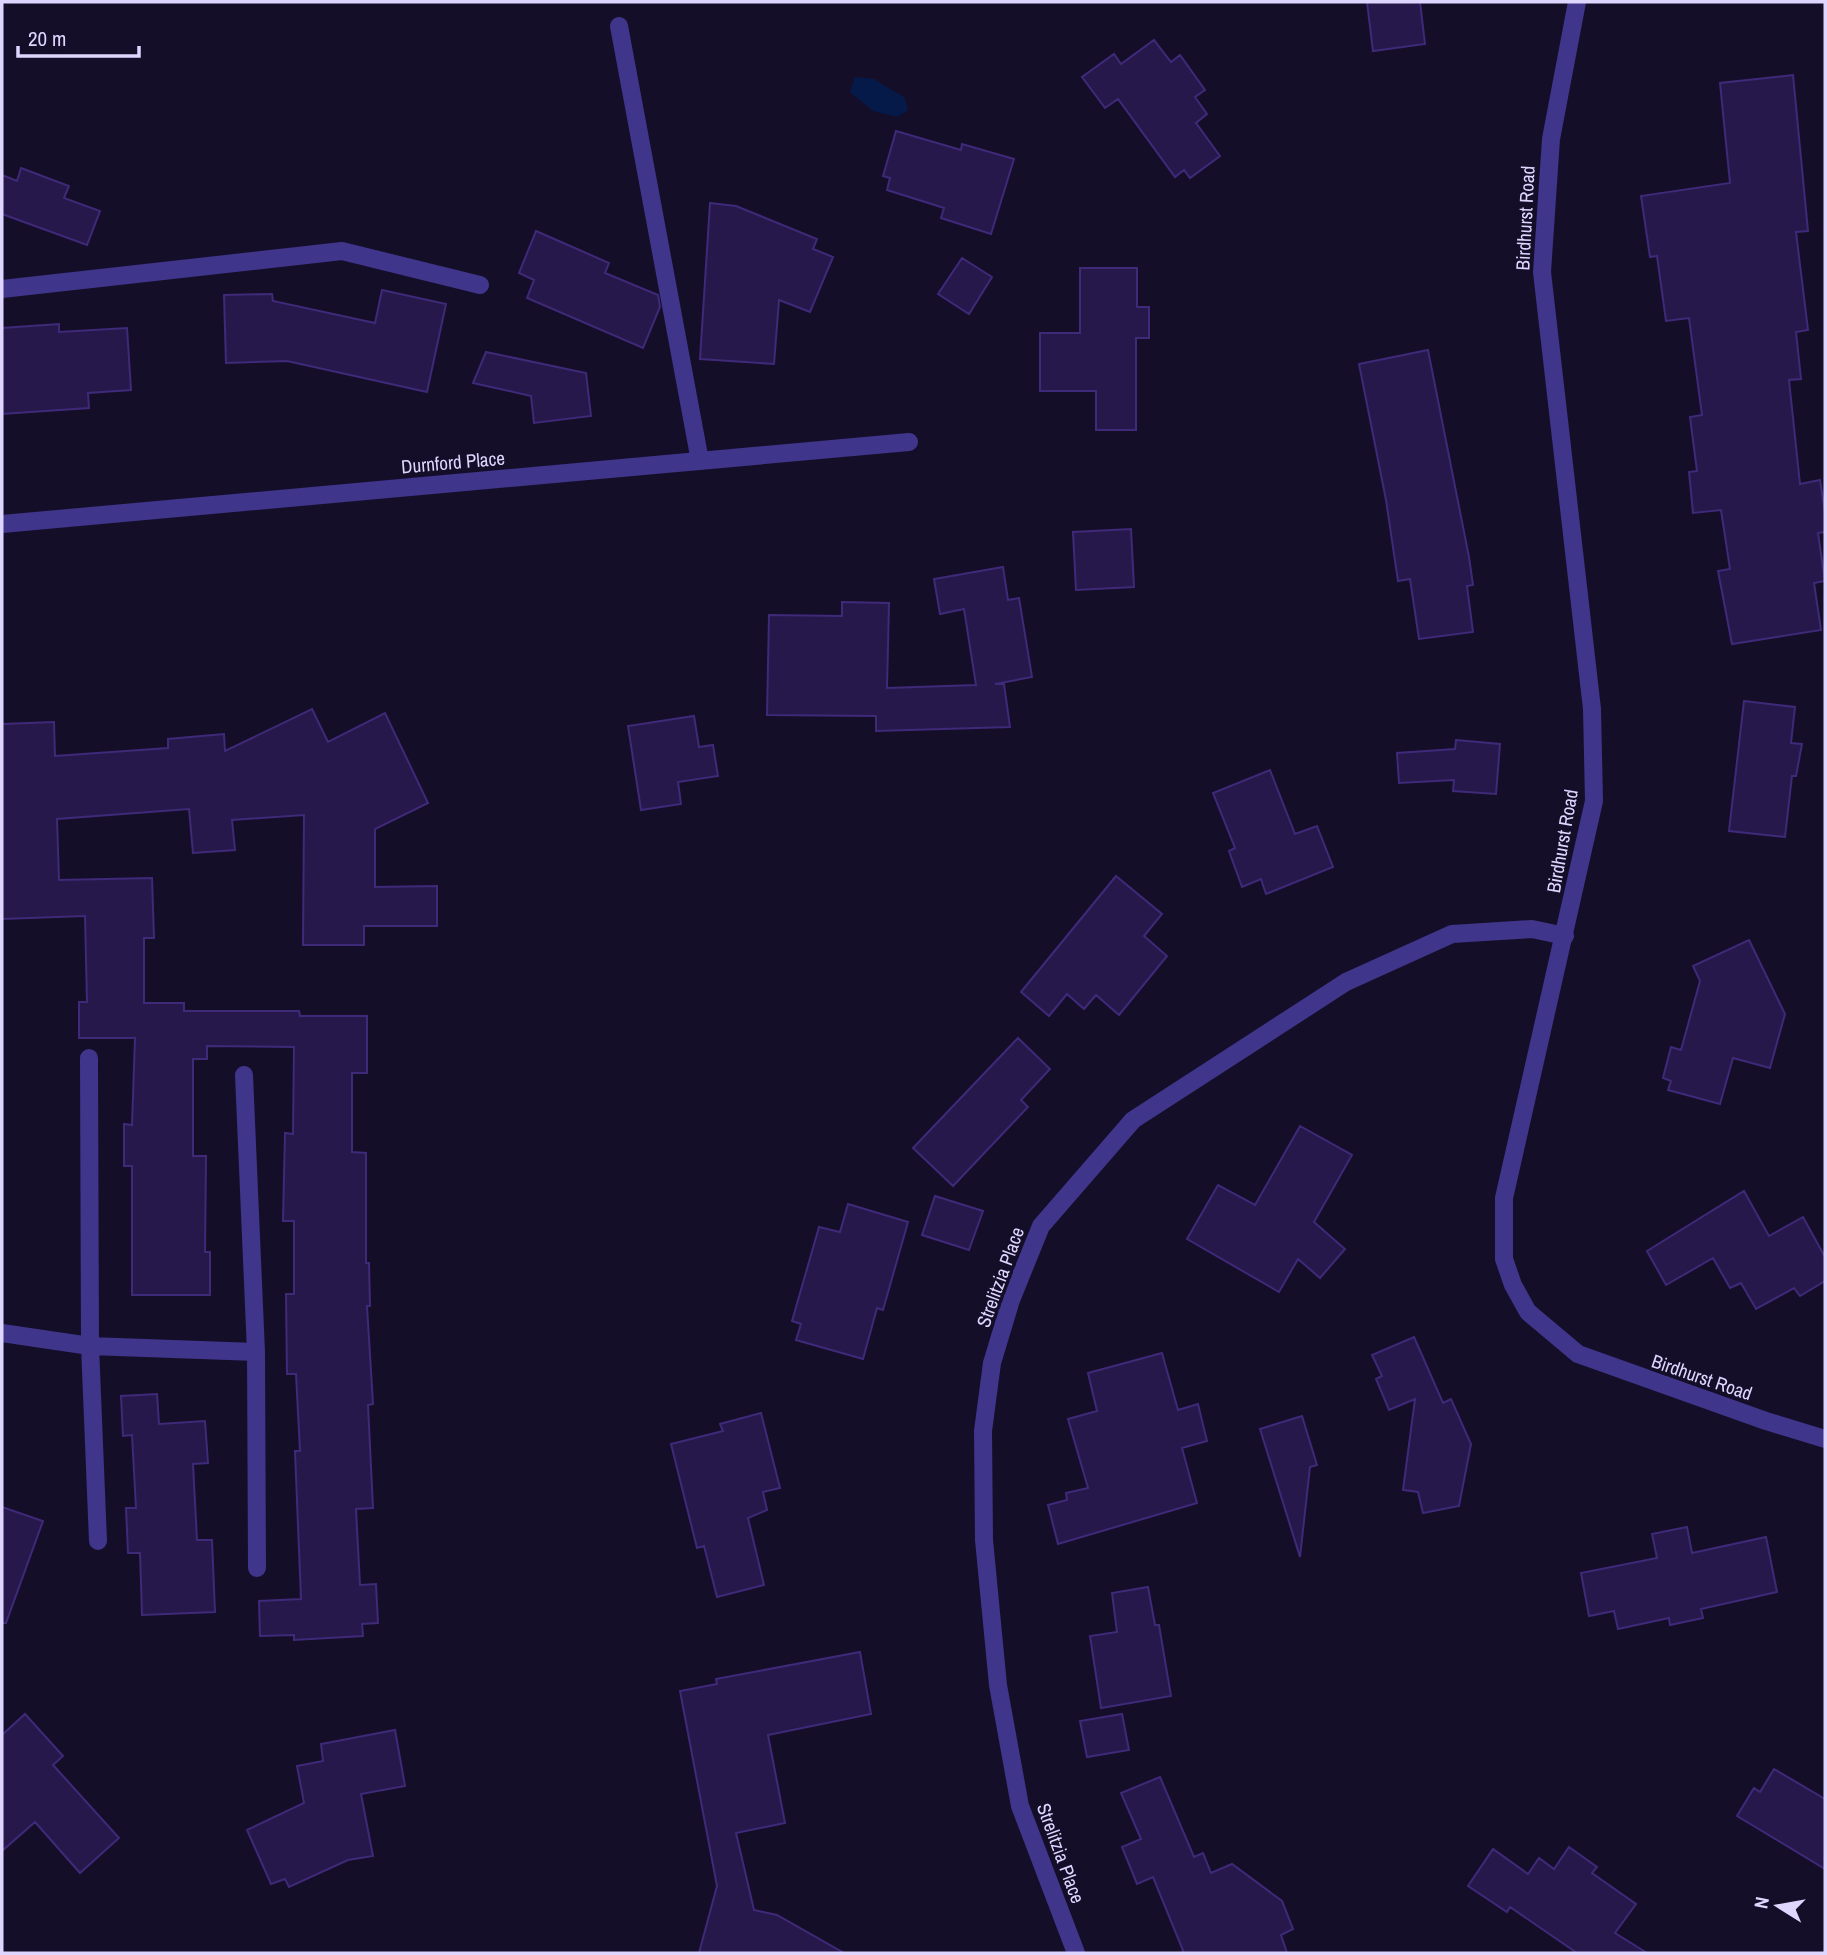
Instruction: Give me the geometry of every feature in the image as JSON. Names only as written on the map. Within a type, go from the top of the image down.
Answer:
[{"type":"street","name":"Birdhurst Road","points":[[1577,2],[1551,139],[1542,272],[1592,709],[1594,801],[1504,1198],[1504,1259],[1513,1285],[1528,1312],[1578,1354],[1674,1390],[1825,1439]]},
{"type":"street","points":[[618,26],[700,461]]},
{"type":"street","points":[[2,289],[342,251],[480,285]]},
{"type":"street","name":"Durnford Place","points":[[2,524],[909,442]]},
{"type":"street","name":"Strelitzia Place","points":[[1076,1953],[1020,1805],[998,1685],[984,1540],[983,1432],[992,1363],[1011,1300],[1041,1226],[1133,1120],[1346,982],[1452,934],[1532,929],[1565,936]]},
{"type":"street","points":[[89,1058],[90,1346],[98,1541]]},
{"type":"street","points":[[244,1075],[256,1352],[257,1568]]},
{"type":"street","points":[[2,1333],[90,1346],[256,1352]]},
{"type":"water","points":[[855,77],[874,79],[905,98],[908,110],[897,117],[873,111],[850,92]]},
{"type":"building","points":[[1367,2],[1420,2],[1425,44],[1373,51]]},
{"type":"building","points":[[1154,40],[1171,62],[1180,55],[1205,90],[1195,97],[1207,114],[1196,123],[1220,156],[1190,178],[1184,170],[1175,177],[1118,99],[1105,108],[1082,77],[1114,54],[1121,64]]},
{"type":"building","points":[[1793,75],[1808,231],[1796,232],[1808,330],[1796,332],[1801,379],[1789,380],[1800,484],[1820,480],[1825,512],[1825,532],[1818,533],[1825,581],[1814,583],[1821,630],[1732,644],[1718,571],[1730,569],[1721,510],[1693,513],[1689,472],[1697,471],[1690,417],[1702,415],[1689,318],[1666,321],[1657,256],[1650,257],[1641,196],[1730,183],[1720,83]]},
{"type":"building","points":[[896,131],[961,150],[962,144],[1014,159],[991,234],[941,218],[944,208],[887,190],[890,178],[883,176]]},
{"type":"building","points":[[21,168],[69,186],[64,198],[100,211],[87,245],[2,214],[2,175],[17,181]]},
{"type":"building","points":[[710,203],[736,206],[817,239],[813,249],[833,257],[810,312],[779,300],[774,364],[700,359]]},
{"type":"building","points":[[536,231],[609,263],[605,273],[658,295],[660,307],[643,348],[527,298],[534,280],[519,273]]},
{"type":"building","points":[[962,258],[992,277],[969,314],[938,294]]},
{"type":"building","points":[[1080,268],[1137,268],[1137,307],[1149,307],[1149,338],[1136,338],[1136,430],[1096,430],[1096,391],[1040,391],[1040,333],[1080,333]]},
{"type":"building","points":[[382,290],[446,304],[427,392],[287,361],[226,363],[224,295],[272,294],[273,301],[375,323]]},
{"type":"building","points":[[59,324],[59,332],[127,328],[131,390],[88,393],[89,408],[2,414],[2,328]]},
{"type":"building","points":[[1428,350],[1469,557],[1473,585],[1467,586],[1473,632],[1419,639],[1410,579],[1398,581],[1386,500],[1359,364]]},
{"type":"building","points":[[486,352],[586,373],[591,416],[534,423],[531,396],[473,383]]},
{"type":"building","points":[[1131,529],[1134,587],[1076,590],[1073,532]]},
{"type":"building","points":[[1003,567],[1008,600],[1019,598],[1032,677],[995,684],[1004,684],[1010,727],[876,731],[876,716],[767,715],[769,615],[842,616],[842,602],[889,603],[887,688],[976,685],[964,609],[940,614],[934,579]]},
{"type":"building","points":[[1744,701],[1795,707],[1791,743],[1802,744],[1796,776],[1792,776],[1785,837],[1729,831]]},
{"type":"building","points":[[312,709],[328,742],[385,713],[428,803],[375,829],[375,887],[437,886],[437,926],[364,926],[364,945],[303,945],[304,815],[232,820],[235,850],[193,853],[189,809],[57,819],[59,880],[152,878],[154,938],[144,938],[144,1003],[184,1003],[184,1011],[299,1011],[300,1016],[367,1016],[367,1073],[352,1073],[352,1152],[366,1153],[366,1263],[369,1263],[370,1306],[367,1306],[373,1404],[368,1405],[373,1508],[356,1509],[360,1585],[376,1584],[378,1623],[362,1624],[363,1636],[294,1640],[294,1635],[260,1636],[259,1601],[301,1599],[295,1451],[300,1451],[296,1374],[287,1374],[286,1294],[294,1294],[294,1221],[283,1221],[285,1133],[293,1134],[294,1047],[207,1046],[207,1059],[193,1059],[193,1156],[206,1156],[205,1252],[210,1252],[210,1295],[132,1295],[132,1166],[124,1166],[124,1124],[132,1125],[135,1038],[79,1038],[79,1002],[87,1002],[85,916],[2,919],[2,724],[54,722],[55,756],[168,748],[168,739],[224,734],[225,751]]},
{"type":"building","points":[[694,716],[699,747],[713,745],[718,776],[678,782],[681,804],[641,810],[628,726]]},
{"type":"building","points":[[1456,740],[1500,744],[1496,794],[1453,791],[1454,780],[1399,783],[1397,753],[1455,749]]},
{"type":"building","points":[[1270,770],[1295,834],[1317,826],[1333,867],[1266,894],[1261,879],[1242,887],[1229,851],[1235,848],[1213,793]]},
{"type":"building","points":[[1116,876],[1162,914],[1144,936],[1167,956],[1119,1015],[1096,995],[1084,1009],[1067,994],[1049,1016],[1021,992]]},
{"type":"building","points":[[1749,940],[1785,1014],[1770,1068],[1733,1058],[1720,1104],[1668,1090],[1671,1081],[1663,1078],[1671,1047],[1681,1050],[1700,981],[1693,966]]},
{"type":"building","points":[[1018,1038],[1050,1069],[1021,1100],[1028,1107],[953,1186],[913,1148]]},
{"type":"building","points":[[1300,1126],[1352,1155],[1314,1222],[1345,1249],[1320,1278],[1298,1259],[1279,1292],[1187,1239],[1218,1185],[1255,1205]]},
{"type":"building","points":[[1744,1191],[1769,1236],[1803,1217],[1825,1257],[1825,1281],[1800,1296],[1794,1288],[1756,1309],[1741,1283],[1730,1288],[1713,1258],[1666,1285],[1647,1251]]},
{"type":"building","points":[[935,1196],[983,1211],[969,1250],[922,1235]]},
{"type":"building","points":[[848,1204],[908,1222],[883,1310],[877,1308],[863,1359],[796,1340],[801,1324],[792,1321],[819,1227],[840,1232]]},
{"type":"building","points":[[1414,1337],[1443,1403],[1451,1399],[1471,1444],[1459,1506],[1423,1513],[1418,1492],[1403,1490],[1415,1399],[1389,1410],[1376,1379],[1382,1376],[1372,1355]]},
{"type":"building","points":[[1162,1353],[1178,1410],[1198,1404],[1207,1441],[1182,1448],[1197,1503],[1058,1544],[1048,1505],[1067,1500],[1066,1493],[1088,1488],[1068,1419],[1097,1411],[1088,1373]]},
{"type":"building","points":[[157,1394],[159,1424],[205,1421],[208,1463],[193,1464],[197,1540],[212,1540],[215,1612],[142,1615],[140,1553],[128,1553],[126,1508],[136,1508],[132,1435],[123,1436],[121,1396]]},
{"type":"building","points":[[761,1413],[780,1488],[763,1492],[767,1510],[748,1518],[764,1585],[717,1597],[704,1546],[697,1548],[671,1444],[723,1431],[720,1424]]},
{"type":"building","points":[[1302,1416],[1317,1465],[1310,1467],[1300,1557],[1260,1429]]},
{"type":"building","points":[[2,1507],[43,1521],[6,1623],[2,1623]]},
{"type":"building","points":[[1687,1527],[1692,1553],[1766,1537],[1777,1592],[1701,1609],[1703,1618],[1670,1625],[1669,1618],[1618,1629],[1614,1611],[1589,1616],[1581,1573],[1657,1558],[1652,1534]]},
{"type":"building","points":[[1148,1587],[1155,1625],[1159,1625],[1171,1696],[1101,1708],[1090,1636],[1117,1632],[1112,1593]]},
{"type":"building","points":[[860,1652],[871,1714],[768,1735],[785,1823],[736,1833],[754,1910],[777,1915],[844,1953],[699,1953],[717,1886],[680,1691],[717,1684],[716,1679]]},
{"type":"building","points":[[25,1714],[63,1756],[53,1765],[119,1838],[80,1873],[35,1822],[2,1851],[2,1735]]},
{"type":"building","points":[[1122,1714],[1129,1750],[1087,1757],[1080,1721]]},
{"type":"building","points":[[395,1730],[405,1786],[361,1794],[373,1856],[348,1860],[289,1887],[285,1879],[271,1884],[247,1830],[304,1803],[297,1766],[323,1761],[321,1744]]},
{"type":"building","points":[[1774,1769],[1825,1799],[1825,1869],[1737,1816],[1754,1788],[1760,1792]]},
{"type":"building","points":[[1160,1777],[1194,1857],[1203,1853],[1211,1873],[1232,1864],[1282,1901],[1293,1929],[1281,1935],[1287,1953],[1184,1953],[1153,1877],[1137,1884],[1122,1847],[1141,1839],[1121,1793]]},
{"type":"building","points":[[1569,1847],[1597,1867],[1592,1873],[1636,1904],[1615,1933],[1647,1953],[1577,1953],[1510,1907],[1507,1912],[1468,1886],[1493,1849],[1528,1874],[1539,1858],[1554,1869]]}]
